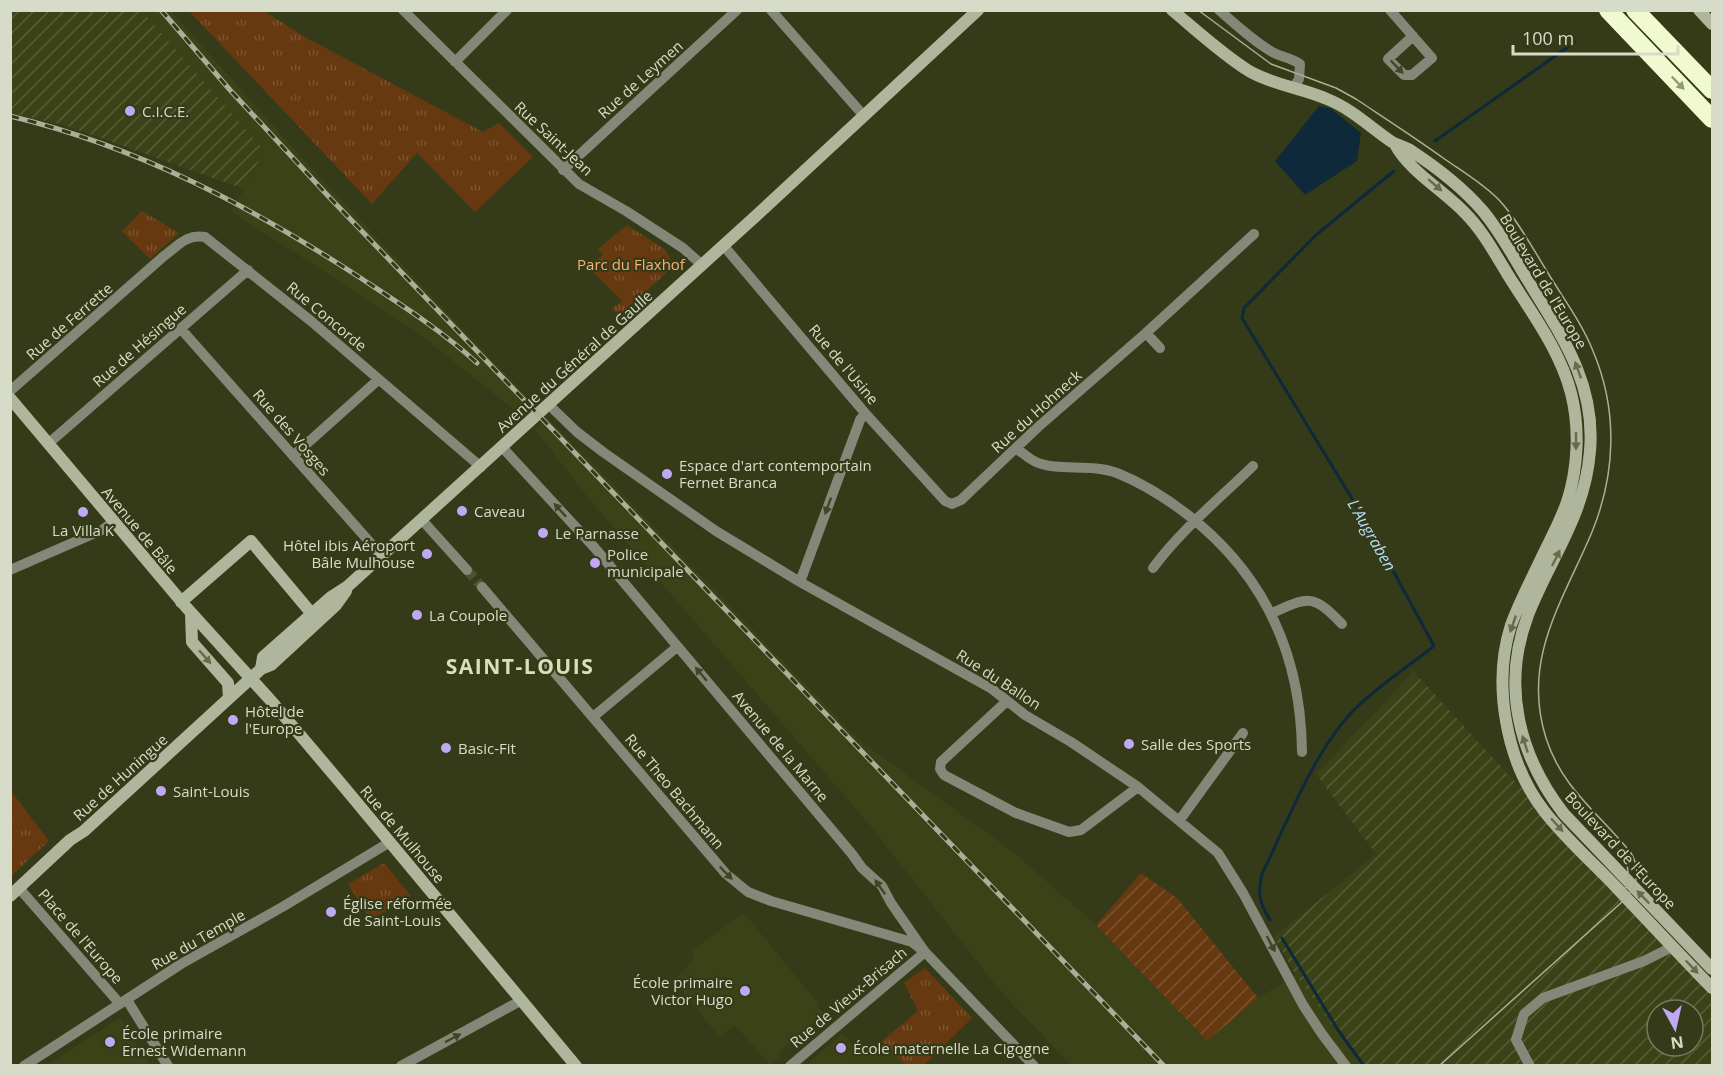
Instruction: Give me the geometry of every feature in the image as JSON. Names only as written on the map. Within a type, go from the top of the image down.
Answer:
[{"type":"highway","points":[[1608,10],[1713,119]]},
{"type":"highway","points":[[1635,10],[1713,90]]},
{"type":"main road","name":"Avenue du Général de Gaulle","points":[[261,669],[263,657],[331,597],[348,586],[481,467],[978,10]]},
{"type":"main road","name":"Boulevard de l'Europe","points":[[1172,10],[1248,70],[1265,79],[1328,99],[1348,109],[1395,144],[1408,149],[1460,188],[1482,210],[1496,229],[1572,354],[1581,376],[1587,402],[1590,429],[1587,478],[1581,501],[1529,613],[1523,631],[1516,686],[1518,715],[1524,742],[1548,794],[1564,814],[1713,969]]},
{"type":"main road","points":[[1699,10],[1713,24]]},
{"type":"main road","name":"Boulevard de l'Europe","points":[[1395,144],[1400,155],[1451,198],[1484,236],[1562,364],[1571,394],[1576,423],[1576,454],[1567,503],[1511,626],[1505,653],[1503,688],[1506,727],[1516,759],[1530,790],[1543,810],[1713,988]]},
{"type":"main road","name":"Avenue de Bâle","points":[[11,393],[113,522],[190,613],[250,679]]},
{"type":"main road","points":[[181,602],[251,541],[312,614]]},
{"type":"main road","name":"Avenue du Général de Gaulle","points":[[250,679],[261,669],[271,665],[326,615],[336,605],[348,586]]},
{"type":"main road","points":[[190,613],[192,642],[228,684],[229,698]]},
{"type":"main road","name":"Rue de Huningue","points":[[14,892],[250,679]]},
{"type":"main road","name":"Rue de Mulhouse","points":[[250,679],[273,703],[576,1065]]},
{"type":"street","name":"Rue Saint-Jean","points":[[403,10],[579,184],[664,236],[694,256],[702,265]]},
{"type":"street","points":[[455,62],[507,10]]},
{"type":"street","name":"Rue de Leymen","points":[[563,170],[737,10]]},
{"type":"street","points":[[771,10],[864,117]]},
{"type":"street","points":[[1219,10],[1268,50],[1300,64],[1299,79],[1294,87]]},
{"type":"street","points":[[1390,10],[1413,36]]},
{"type":"street","name":"Rue du Hohneck","points":[[945,501],[952,504],[957,503],[1038,427],[1146,333],[1254,234]]},
{"type":"street","name":"Rue Concorde","points":[[147,273],[186,239],[194,236],[205,237],[311,321],[481,467]]},
{"type":"street","name":"Rue de l'Usine","points":[[723,245],[865,413],[945,501]]},
{"type":"street","name":"Rue de Hésingue","points":[[49,443],[248,270]]},
{"type":"street","name":"Rue de Ferrette","points":[[11,393],[147,273]]},
{"type":"street","name":"Rue des Vosges","points":[[181,329],[382,556]]},
{"type":"street","points":[[1146,333],[1160,348]]},
{"type":"street","points":[[293,456],[378,380]]},
{"type":"street","name":"Rue du Ballon","points":[[549,405],[577,432],[603,452],[725,537],[800,582],[978,680],[1025,715],[1071,742],[1138,787],[1218,853],[1243,893],[1303,1005],[1346,1065]]},
{"type":"street","points":[[800,582],[860,420],[865,413]]},
{"type":"street","name":"Avenue de la Marne","points":[[502,447],[594,547],[862,868],[882,886],[925,952],[1034,1065]]},
{"type":"street","points":[[1017,449],[1036,462],[1045,465],[1093,467],[1116,473],[1143,485],[1194,520],[1219,541],[1251,580],[1272,613],[1285,646],[1294,678],[1300,714],[1302,752]]},
{"type":"street","points":[[1153,568],[1169,546],[1194,520],[1253,466]]},
{"type":"street","points":[[422,520],[467,570]]},
{"type":"street","points":[[10,570],[102,530],[113,522]]},
{"type":"street","name":"Rue Theo Bachmann","points":[[482,587],[726,874],[748,892],[912,942],[925,952]]},
{"type":"street","points":[[1272,613],[1309,600],[1324,606],[1342,624]]},
{"type":"street","points":[[593,717],[677,647]]},
{"type":"street","points":[[1007,701],[941,762],[940,769],[944,775],[1016,813],[1069,832],[1081,830],[1138,787]]},
{"type":"street","points":[[1179,821],[1243,733]]},
{"type":"street","name":"Rue du Temple","points":[[24,1065],[181,964],[284,906],[390,842]]},
{"type":"street","name":"Place de l'Europe","points":[[14,892],[123,1002],[168,1065]]},
{"type":"street","points":[[897,938],[904,920]]},
{"type":"street","points":[[1530,1065],[1516,1040],[1524,1014],[1543,998],[1644,961],[1672,946]]},
{"type":"street","name":"Rue de Vieux-Brisach","points":[[790,1065],[925,952]]},
{"type":"street","points":[[401,1065],[522,1000]]},
{"type":"shaded area","points":[[11,10],[142,11],[264,150],[244,189],[67,126],[11,113]]},
{"type":"shaded area","points":[[142,11],[171,11],[312,169],[532,402],[519,414],[417,332],[232,212],[264,150]]},
{"type":"shaded area","points":[[547,418],[860,741],[1012,851],[1096,925],[1207,1040],[1258,998],[1296,975],[1361,1065],[1071,1065],[1001,992],[868,823],[589,499],[535,429]]},
{"type":"shaded area","points":[[1414,672],[1712,995],[1712,1065],[1361,1065],[1296,975],[1274,937],[1376,854],[1316,774]]},
{"type":"shaded area","name":"École primaire Victor Hugo","points":[[744,913],[818,1003],[817,1005],[824,1014],[778,1053],[781,1057],[770,1065],[735,1025],[719,1037],[678,985],[671,983],[693,961],[692,950]]},
{"type":"shaded area","name":"École primaire Ernest Widemann","points":[[120,1018],[151,1065],[46,1065]]},
{"type":"shaded area","name":"École maternelle La Cigogne","points":[[842,1034],[864,1055],[882,1041],[905,1065],[805,1066]]},
{"type":"green space","points":[[189,11],[264,11],[305,37],[483,132],[499,123],[533,157],[475,212],[417,153],[372,204]]},
{"type":"green space","points":[[142,211],[179,233],[150,259],[122,231]]},
{"type":"green space","name":"Parc du Flaxhof","points":[[627,225],[666,250],[670,260],[670,269],[620,316],[612,309],[622,301],[588,267],[603,255],[598,249]]},
{"type":"green space","points":[[11,791],[49,841],[11,876]]},
{"type":"green space","points":[[384,863],[411,896],[370,920],[348,884]]},
{"type":"green space","points":[[1141,873],[1177,898],[1258,998],[1207,1041],[1096,925]]},
{"type":"green space","points":[[925,968],[972,1018],[924,1065],[905,1065],[882,1041],[918,1011],[904,983]]},
{"type":"water","points":[[1319,106],[1330,108],[1361,133],[1357,161],[1305,195],[1275,161]]},
{"type":"waterway","name":"L'Augraben","points":[[1435,141],[1575,42]]},
{"type":"waterway","name":"L'Augraben","points":[[1270,920],[1260,898],[1262,874],[1292,808],[1316,763],[1329,742],[1358,706],[1434,646],[1371,530],[1242,318],[1244,308],[1316,235],[1394,171]]},
{"type":"waterway","name":"L'Augraben","points":[[1282,938],[1338,1030],[1364,1066]]},
{"type":"tunnel","points":[[467,570],[482,587]]},
{"type":"tram line","points":[[1198,10],[1271,64],[1336,88],[1356,99],[1467,174],[1494,195],[1520,227],[1578,321],[1593,351],[1607,396],[1611,442],[1606,487],[1592,532],[1549,631],[1542,656],[1539,682],[1540,709],[1546,738],[1562,772],[1583,800],[1631,853],[1636,867],[1636,879],[1631,891],[1622,902],[1439,1066]]},
{"type":"tram line","points":[[1618,849],[1625,860],[1628,872],[1627,884],[1621,896]]},
{"type":"railway","points":[[161,10],[230,90],[330,198],[1164,1066]]},
{"type":"railway","points":[[10,116],[104,144],[192,181],[235,203],[277,226],[390,297],[435,328],[477,363]]},
{"type":"place","name":"C.I.C.E.","points":[[130,111]]},
{"type":"place","name":"Espace d'art contemportain Fernet Branca","points":[[667,474]]},
{"type":"place","name":"Caveau","points":[[462,511]]},
{"type":"place","name":"La Villa K","points":[[83,512]]},
{"type":"place","name":"Le Parnasse","points":[[543,533]]},
{"type":"place","name":"Hôtel ibis Aéroport Bâle Mulhouse","points":[[427,554]]},
{"type":"place","name":"Police municipale","points":[[595,563]]},
{"type":"place","name":"La Coupole","points":[[417,615]]},
{"type":"place","name":"Hôtel de l'Europe","points":[[233,720]]},
{"type":"place","name":"Salle des Sports","points":[[1129,744]]},
{"type":"place","name":"Basic-Fit","points":[[446,748]]},
{"type":"place","name":"Saint-Louis","points":[[161,791]]},
{"type":"place","name":"Église réformée de Saint-Louis","points":[[331,912]]},
{"type":"place","name":"École primaire Victor Hugo","points":[[745,991]]},
{"type":"place","name":"École primaire Ernest Widemann","points":[[110,1042]]},
{"type":"place","name":"École maternelle La Cigogne","points":[[841,1048]]},
{"type":"district","name":"SAINT-LOUIS","points":[[520,666]]}]
